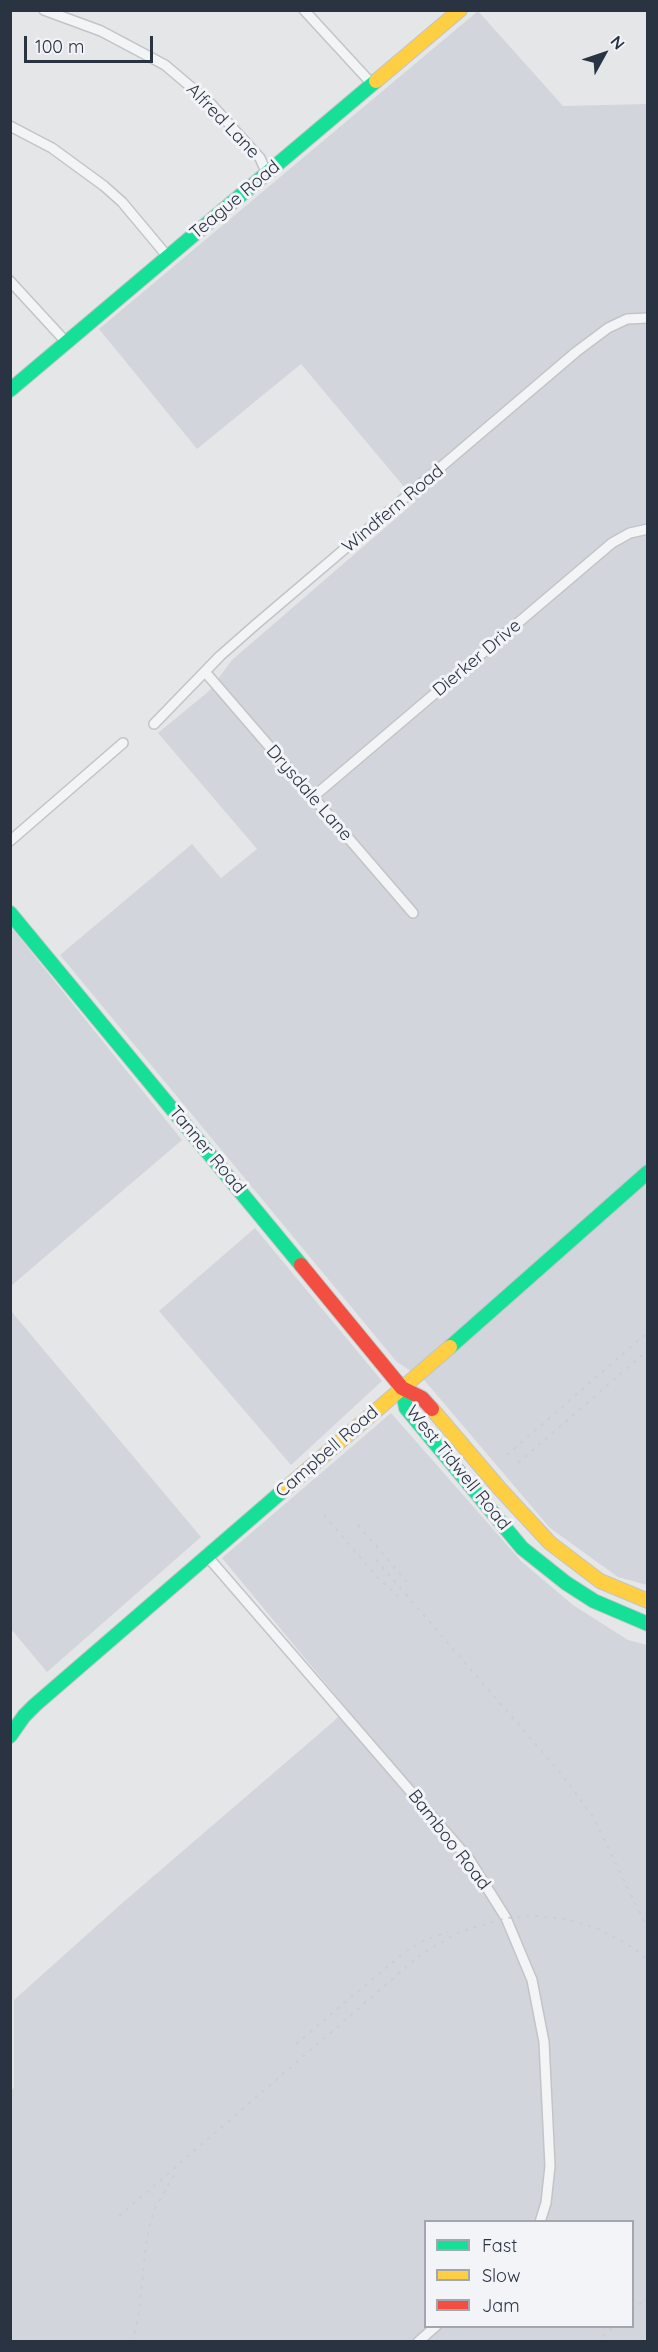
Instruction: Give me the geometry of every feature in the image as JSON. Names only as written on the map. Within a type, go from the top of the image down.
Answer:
[{"type":"street","name":"Alfred Lane","points":[[44,10],[101,31],[165,65],[211,104],[260,158],[267,174]]},
{"type":"street","points":[[304,10],[373,84]]},
{"type":"street","name":"Teague Road","points":[[10,390],[460,10]]},
{"type":"street","points":[[10,126],[52,148],[104,186],[122,202],[168,257]]},
{"type":"street","points":[[10,281],[67,343]]},
{"type":"street","name":"Windfern Road","points":[[154,724],[254,626],[576,352],[608,328],[627,319],[648,318]]},
{"type":"street","name":"Dierker Drive","points":[[313,797],[612,543],[630,533],[648,529]]},
{"type":"street","name":"Drysdale Lane","points":[[206,673],[413,913]]},
{"type":"street","points":[[10,841],[123,743]]},
{"type":"street","name":"Tanner Road","points":[[10,913],[402,1388]]},
{"type":"street","name":"Campbell Road","points":[[10,1736],[34,1705],[402,1388],[648,1172]]},
{"type":"street","name":"West Tidwell Road","points":[[402,1388],[423,1398],[500,1489],[550,1543],[600,1581],[648,1601]]},
{"type":"street","name":"West Tidwell Road","points":[[402,1388],[406,1408],[522,1548],[566,1583],[594,1601],[648,1624]]},
{"type":"street","points":[[484,1503],[500,1489]]},
{"type":"street","name":"Bamboo Road","points":[[207,1556],[469,1859],[506,1918],[532,1980],[544,2042],[550,2166],[546,2203],[541,2220]]},
{"type":"street","points":[[418,2342],[434,2328]]},
{"type":"shaded area","points":[[478,11],[563,106],[647,104],[647,1585],[618,1577],[550,1528],[425,1381],[396,1361],[60,955],[192,844],[221,878],[257,849],[158,733],[209,691],[232,660],[416,501],[301,364],[197,449],[99,329]]},
{"type":"shaded area","points":[[11,927],[182,1140],[10,1286]]},
{"type":"shaded area","points":[[255,1228],[382,1381],[291,1465],[159,1311]]},
{"type":"shaded area","points":[[11,1311],[201,1537],[47,1672],[11,1629]]},
{"type":"shaded area","points":[[391,1413],[522,1562],[573,1605],[628,1640],[647,1645],[647,2341],[11,2341],[10,2091],[14,2088],[14,2000],[120,1905],[334,1721],[346,1708],[222,1558]]},
{"type":"railway","points":[[507,1455],[648,1332]]},
{"type":"railway","points":[[518,1463],[648,1350]]},
{"type":"railway","points":[[324,1515],[377,1577],[398,1596]]},
{"type":"railway","points":[[358,1525],[409,1584]]},
{"type":"railway","points":[[376,1560],[563,1776],[593,1817],[648,1929]]},
{"type":"railway","points":[[119,2216],[419,1956],[459,1932],[506,1918],[535,1916],[567,1919],[599,1929],[632,1947],[648,1960]]},
{"type":"railway","points":[[296,2044],[406,1951],[425,1940],[448,1932]]},
{"type":"railway","points":[[133,2342],[139,2311],[147,2237],[154,2210],[174,2175]]},
{"type":"railway","points":[[634,2308],[648,2297]]},
{"type":"railway","points":[[596,2342],[612,2328]]},
{"type":"traffic: fast","points":[[10,390],[376,81]]},
{"type":"traffic: fast","points":[[10,913],[301,1265]]},
{"type":"traffic: fast","points":[[450,1347],[648,1172]]},
{"type":"traffic: fast","points":[[402,1388],[406,1408],[522,1548],[566,1583],[594,1601],[648,1624]]},
{"type":"traffic: fast","points":[[10,1736],[35,1705],[286,1488]]},
{"type":"traffic: slow","points":[[376,81],[460,10]]},
{"type":"traffic: slow","points":[[286,1488],[450,1347]]},
{"type":"traffic: slow","points":[[432,1409],[500,1489],[550,1543],[600,1581],[648,1601]]},
{"type":"traffic: jam","points":[[301,1265],[402,1388],[422,1398],[432,1409]]}]
